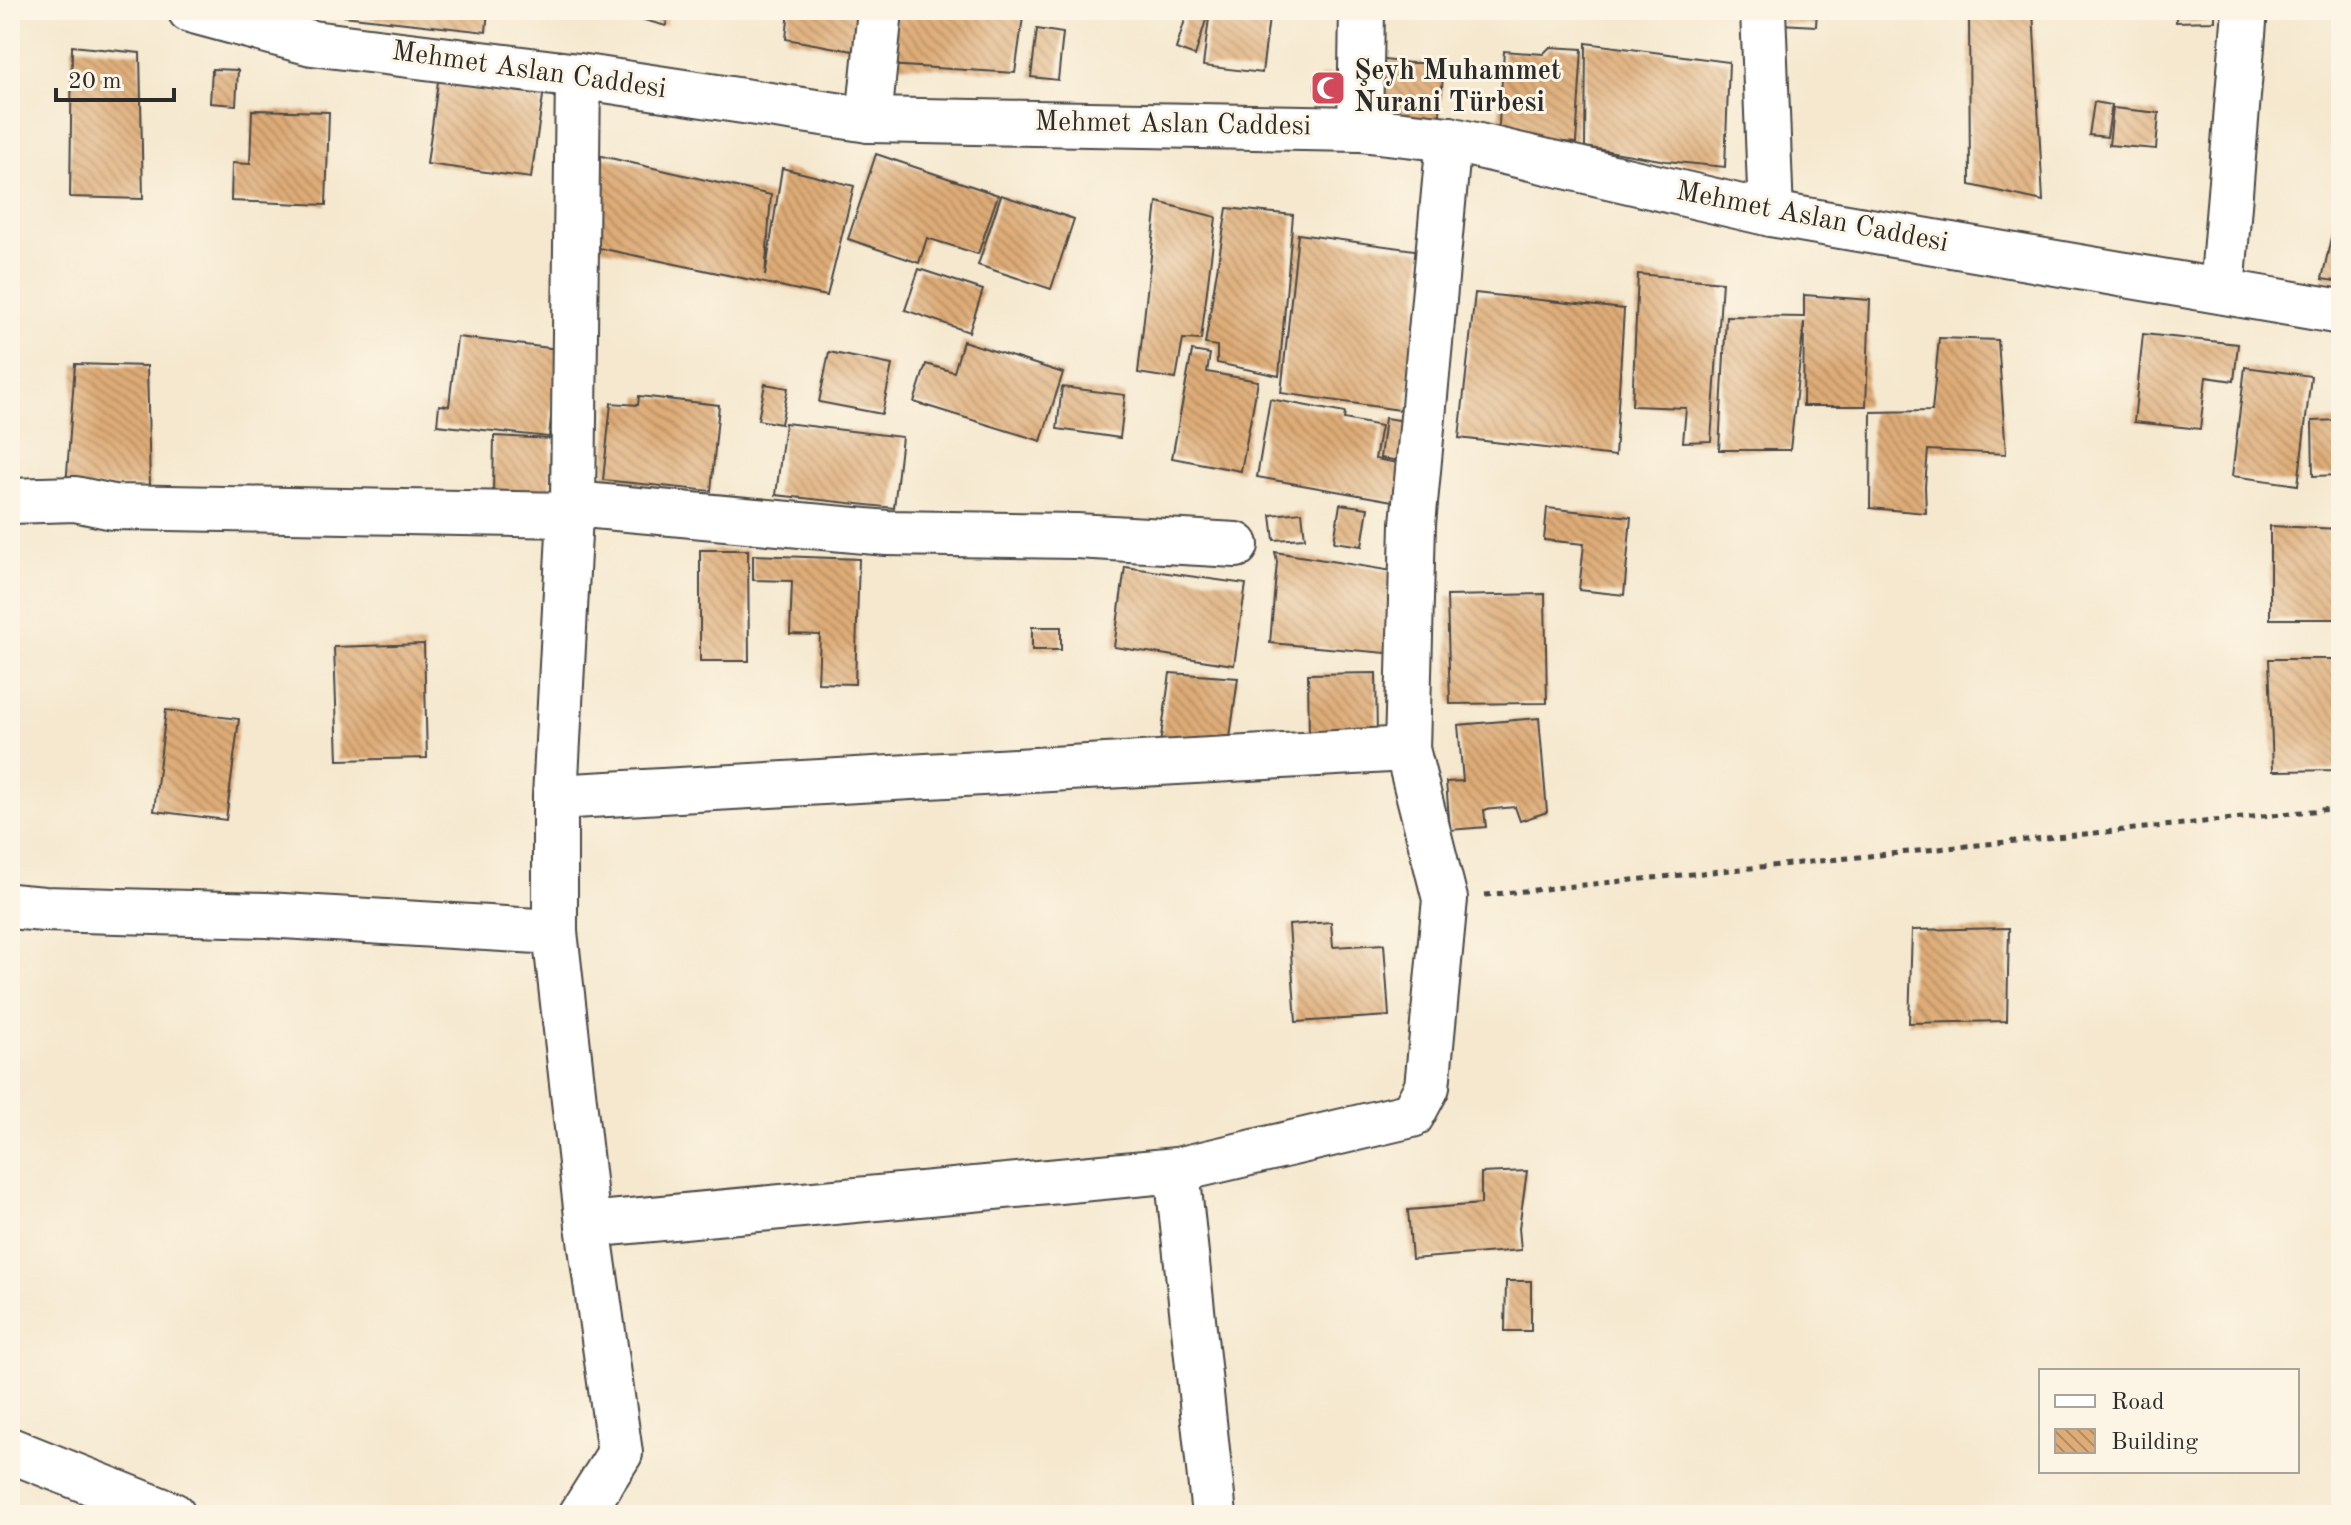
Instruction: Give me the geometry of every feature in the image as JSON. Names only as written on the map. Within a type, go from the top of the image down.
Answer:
[{"type":"street","name":"Mehmet Aslan Caddesi","points":[[190,10],[312,43],[578,76],[869,120],[1360,129],[1449,139],[1771,214],[2341,312]]},
{"type":"street","points":[[869,120],[880,10]]},
{"type":"street","points":[[1360,129],[1362,10]]},
{"type":"street","points":[[1763,10],[1771,214]]},
{"type":"street","points":[[2222,291],[2245,10]]},
{"type":"street","points":[[578,76],[572,510],[555,797],[555,932],[588,1225],[620,1453],[581,1515]]},
{"type":"street","points":[[588,1225],[1177,1170],[1412,1115],[1427,1087],[1445,899],[1407,749],[1413,524],[1449,139]]},
{"type":"street","points":[[10,501],[75,499],[113,507],[572,510],[887,533],[1076,536],[1236,545]]},
{"type":"street","points":[[555,797],[1407,749]]},
{"type":"street","points":[[10,906],[266,915],[555,932]]},
{"type":"street","points":[[1177,1170],[1214,1515]]},
{"type":"street","points":[[10,1450],[173,1515]]},
{"type":"path","points":[[1445,899],[2341,808]]},
{"type":"building","points":[[330,10],[330,16],[302,12]]},
{"type":"building","points":[[344,10],[488,10],[486,32],[344,16]]},
{"type":"building","points":[[541,10],[542,15],[522,12]]},
{"type":"building","points":[[608,10],[668,10],[666,26]]},
{"type":"building","points":[[789,10],[838,10],[858,14],[853,51],[786,39]]},
{"type":"building","points":[[896,10],[1024,10],[1015,73],[887,65]]},
{"type":"building","points":[[1188,10],[1209,10],[1195,56],[1176,49]]},
{"type":"building","points":[[1210,10],[1270,10],[1262,73],[1203,66]]},
{"type":"building","points":[[1782,10],[1817,10],[1816,26],[1781,24]]},
{"type":"building","points":[[1969,10],[2033,10],[2043,201],[1970,185]]},
{"type":"building","points":[[2176,10],[2215,10],[2215,21],[2176,22]]},
{"type":"building","points":[[1037,29],[1063,33],[1058,80],[1031,77]]},
{"type":"building","points":[[1586,43],[1729,62],[1725,167],[1666,161],[1585,147]]},
{"type":"building","points":[[72,46],[140,53],[143,199],[70,197]]},
{"type":"building","points":[[1550,47],[1582,49],[1576,143],[1498,137],[1504,51],[1543,54]]},
{"type":"building","points":[[1375,59],[1444,63],[1439,126],[1370,118]]},
{"type":"building","points":[[212,69],[238,70],[236,105],[210,103]]},
{"type":"building","points":[[439,74],[544,89],[531,178],[427,164]]},
{"type":"building","name":"Şeyh Muhammet Nurani Türbesi","points":[[1328,74],[1337,78],[1341,87],[1337,96],[1328,100],[1319,96],[1315,87],[1319,78]]},
{"type":"building","points":[[2094,102],[2112,105],[2107,137],[2089,135]]},
{"type":"building","points":[[2113,108],[2159,113],[2156,149],[2109,145]]},
{"type":"building","points":[[252,110],[329,112],[326,205],[231,201],[232,163],[250,164]]},
{"type":"building","points":[[876,154],[998,195],[978,254],[927,238],[919,263],[848,239]]},
{"type":"building","points":[[597,155],[771,195],[765,276],[782,168],[854,186],[827,296],[585,245]]},
{"type":"building","points":[[1001,195],[1074,219],[1051,289],[978,265]]},
{"type":"building","points":[[2341,198],[2341,282],[2322,279]]},
{"type":"building","points":[[1157,202],[1216,217],[1201,340],[1183,339],[1176,379],[1138,373]]},
{"type":"building","points":[[1227,208],[1293,215],[1279,376],[1217,363],[1217,346],[1205,344]]},
{"type":"building","points":[[1298,234],[1422,251],[1407,411],[1281,393]]},
{"type":"building","points":[[919,269],[983,290],[969,332],[905,310]]},
{"type":"building","points":[[1638,274],[1722,282],[1711,441],[1683,442],[1686,408],[1632,406]]},
{"type":"building","points":[[1475,293],[1624,309],[1615,456],[1459,438]]},
{"type":"building","points":[[1804,295],[1870,300],[1866,406],[1803,406],[1804,322],[1790,450],[1719,450],[1726,316],[1804,317]]},
{"type":"building","points":[[2143,334],[2238,344],[2234,381],[2206,377],[2200,429],[2134,422]]},
{"type":"building","points":[[457,337],[558,349],[549,437],[437,425],[439,405],[449,406]]},
{"type":"building","points":[[1939,338],[1998,340],[2006,454],[1928,450],[1926,513],[1870,508],[1871,412],[1932,411]]},
{"type":"building","points":[[963,341],[1063,373],[1041,441],[914,402],[926,364],[954,372]]},
{"type":"building","points":[[1192,351],[1210,354],[1207,372],[1258,381],[1241,471],[1172,458]]},
{"type":"building","points":[[829,352],[892,365],[882,414],[819,402]]},
{"type":"building","points":[[75,364],[147,366],[150,487],[66,487]]},
{"type":"building","points":[[2245,367],[2311,376],[2298,485],[2232,476]]},
{"type":"building","points":[[765,384],[788,388],[781,424],[758,420]]},
{"type":"building","points":[[1062,387],[1125,395],[1120,438],[1057,429]]},
{"type":"building","points":[[639,396],[719,405],[711,491],[603,480],[611,403],[638,405]]},
{"type":"building","points":[[1270,399],[1345,413],[1344,419],[1381,426],[1375,459],[1410,465],[1404,503],[1257,477]]},
{"type":"building","points":[[1385,418],[1413,422],[1408,462],[1380,458]]},
{"type":"building","points":[[2341,420],[2341,475],[2313,476],[2312,421]]},
{"type":"building","points":[[785,423],[902,437],[894,508],[776,495]]},
{"type":"building","points":[[494,436],[551,439],[550,501],[493,494]]},
{"type":"building","points":[[1340,504],[1368,508],[1362,546],[1334,542]]},
{"type":"building","points":[[1547,508],[1631,517],[1624,595],[1579,590],[1584,544],[1544,540]]},
{"type":"building","points":[[1302,512],[1305,538],[1274,540],[1271,515]]},
{"type":"building","points":[[2270,526],[2341,529],[2341,619],[2270,619]]},
{"type":"building","points":[[700,550],[748,550],[749,661],[700,661]]},
{"type":"building","points":[[1275,552],[1405,573],[1398,654],[1270,643],[1277,562]]},
{"type":"building","points":[[753,555],[859,559],[855,684],[818,683],[820,635],[790,634],[792,581],[753,580]]},
{"type":"building","points":[[1125,567],[1246,584],[1234,665],[1114,647]]},
{"type":"building","points":[[1545,594],[1547,703],[1450,704],[1447,596]]},
{"type":"building","points":[[1032,627],[1061,627],[1061,650],[1032,650]]},
{"type":"building","points":[[424,644],[427,758],[338,760],[334,647]]},
{"type":"building","points":[[2269,659],[2341,659],[2341,770],[2273,771]]},
{"type":"building","points":[[1170,673],[1238,678],[1230,738],[1160,744]]},
{"type":"building","points":[[1376,673],[1377,737],[1309,738],[1308,674]]},
{"type":"building","points":[[166,710],[239,719],[226,820],[154,811]]},
{"type":"building","points":[[1539,718],[1547,812],[1520,821],[1515,807],[1484,810],[1486,827],[1450,830],[1446,782],[1463,781],[1458,725]]},
{"type":"building","points":[[1331,922],[1333,947],[1384,944],[1389,1016],[1296,1022],[1289,925]]},
{"type":"building","points":[[2009,928],[2007,1021],[1909,1023],[1912,930]]},
{"type":"building","points":[[1527,1171],[1519,1228],[1521,1250],[1412,1259],[1408,1210],[1481,1204],[1481,1173]]},
{"type":"building","points":[[1506,1281],[1531,1281],[1531,1331],[1505,1331]]},
{"type":"place","name":"Şeyh Muhammet Nurani Türbesi","points":[[1328,88]]}]
